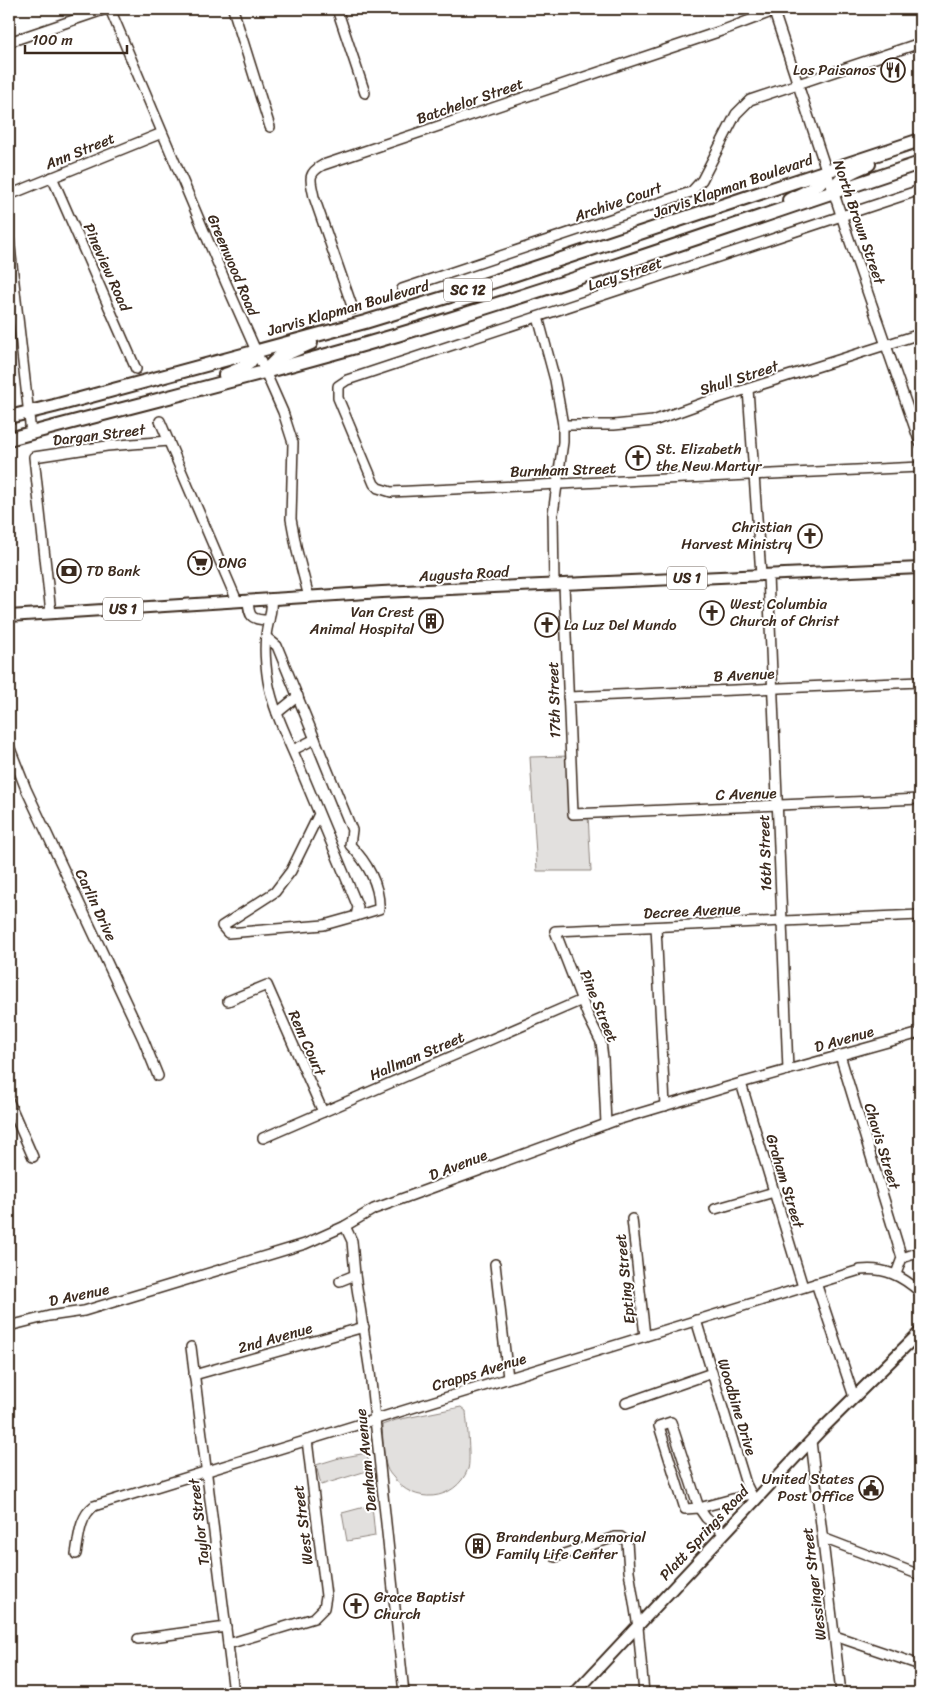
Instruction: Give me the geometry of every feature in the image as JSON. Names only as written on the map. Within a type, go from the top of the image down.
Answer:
[{"type":"highway","name":"Jarvis Klapman Boulevard","points":[[9,417],[350,326],[566,259],[915,142]]},
{"type":"highway","points":[[834,192],[837,183],[844,177],[915,142]]},
{"type":"highway","name":"SC 12","points":[[9,439],[339,352],[428,325],[920,163]]},
{"type":"highway","points":[[737,224],[817,186],[823,180],[827,171]]},
{"type":"highway","points":[[265,371],[274,360],[284,354],[350,326]]},
{"type":"highway","points":[[179,394],[248,364],[253,359],[256,351]]},
{"type":"main road","name":"Augusta Road","points":[[9,616],[248,600],[920,568]]},
{"type":"main road","name":"Platt Springs Road","points":[[576,1693],[724,1533],[753,1497],[920,1332]]},
{"type":"street","points":[[9,42],[106,9]]},
{"type":"street","name":"Greenwood Road","points":[[110,9],[283,412],[293,443],[291,519],[309,597]]},
{"type":"street","points":[[233,9],[270,127]]},
{"type":"street","points":[[336,9],[364,93]]},
{"type":"street","points":[[917,9],[920,21]]},
{"type":"street","name":"North Brown Street","points":[[774,10],[920,443]]},
{"type":"street","name":"Batchelor Street","points":[[353,309],[314,197],[310,178],[313,170],[322,165],[721,31],[774,10]]},
{"type":"street","points":[[798,84],[920,42]]},
{"type":"street","name":"Archive Court","points":[[402,290],[691,192],[702,180],[736,114],[750,100],[798,84]]},
{"type":"street","name":"Ann Street","points":[[9,195],[162,133]]},
{"type":"street","name":"Pineview Road","points":[[52,177],[136,369]]},
{"type":"street","name":"Lacy Street","points":[[338,386],[347,380],[367,373],[920,190]]},
{"type":"street","points":[[9,238],[31,433]]},
{"type":"street","name":"17th Street","points":[[538,317],[555,380],[563,425],[563,442],[553,514],[568,697],[573,814]]},
{"type":"street","name":"Shull Street","points":[[563,425],[647,423],[920,334]]},
{"type":"street","name":"Burnham Street","points":[[338,386],[338,398],[371,478],[374,484],[384,491],[920,466]]},
{"type":"street","name":"16th Street","points":[[748,389],[772,688],[788,1070]]},
{"type":"street","points":[[160,421],[237,601]]},
{"type":"street","name":"Dargan Street","points":[[51,613],[34,457],[108,446],[169,441]]},
{"type":"street","points":[[271,599],[272,609],[266,637],[268,681],[278,713],[358,907],[356,916]]},
{"type":"street","points":[[248,600],[252,618],[269,620]]},
{"type":"street","points":[[266,637],[277,646],[298,696],[352,830],[350,845],[370,872],[380,899],[380,909],[324,925],[228,933],[222,926],[275,892],[291,871],[319,814]]},
{"type":"street","name":"B Avenue","points":[[568,697],[920,682]]},
{"type":"street","points":[[278,713],[298,696]]},
{"type":"street","points":[[293,750],[315,739]]},
{"type":"street","name":"Carlin Drive","points":[[9,746],[26,789],[143,1039],[158,1076]]},
{"type":"street","name":"C Avenue","points":[[573,814],[920,799]]},
{"type":"street","points":[[335,851],[350,845]]},
{"type":"street","name":"Decree Avenue","points":[[555,931],[920,915]]},
{"type":"street","points":[[656,927],[665,1106]]},
{"type":"street","name":"Pine Street","points":[[555,931],[601,1042],[603,1050],[606,1124]]},
{"type":"street","name":"Rem Court","points":[[228,1001],[267,985],[323,1112]]},
{"type":"street","name":"Hallman Street","points":[[263,1138],[582,1000]]},
{"type":"street","name":"D Avenue","points":[[9,1326],[40,1318],[84,1311],[288,1250],[345,1226],[374,1209],[606,1124],[920,1032]]},
{"type":"street","name":"Chavis Street","points":[[840,1055],[902,1258]]},
{"type":"street","name":"Graham Street","points":[[741,1083],[803,1287]]},
{"type":"street","points":[[9,1102],[33,1157]]},
{"type":"street","points":[[715,1209],[774,1192]]},
{"type":"street","name":"Epting Street","points":[[632,1219],[645,1336]]},
{"type":"street","name":"Denham Avenue","points":[[345,1226],[352,1241],[376,1419],[404,1693]]},
{"type":"street","points":[[896,1274],[902,1258],[920,1252]]},
{"type":"street","points":[[495,1264],[508,1378]]},
{"type":"street","name":"Crapps Avenue","points":[[76,1554],[83,1521],[89,1510],[94,1506],[207,1470],[865,1269],[878,1269],[896,1274],[907,1280],[920,1292]]},
{"type":"street","points":[[340,1281],[356,1276]]},
{"type":"street","points":[[816,1283],[854,1398]]},
{"type":"street","name":"Woodbine Drive","points":[[696,1320],[746,1484],[753,1497]]},
{"type":"street","name":"2nd Avenue","points":[[194,1375],[364,1327]]},
{"type":"street","name":"Taylor Street","points":[[191,1347],[234,1693]]},
{"type":"street","points":[[626,1403],[712,1373]]},
{"type":"street","points":[[724,1533],[706,1518],[699,1508],[671,1422],[659,1426],[685,1509],[699,1508],[753,1497]]},
{"type":"street","name":"West Street","points":[[228,1644],[308,1621],[320,1614],[324,1608],[326,1596],[307,1440]]},
{"type":"street","name":"Wessinger Street","points":[[811,1441],[841,1693]]},
{"type":"street","points":[[555,1557],[615,1537],[621,1537],[627,1542],[644,1693]]},
{"type":"street","points":[[823,1538],[920,1574]]},
{"type":"street","points":[[138,1639],[226,1627]]},
{"type":"street","points":[[835,1636],[920,1665]]},
{"type":"shaded area","points":[[570,756],[573,814],[588,814],[591,871],[537,871],[530,757]]},
{"type":"shaded area","points":[[461,1407],[466,1411],[469,1458],[468,1469],[462,1480],[454,1488],[433,1496],[411,1492],[401,1486],[387,1468],[382,1425],[396,1420]]},
{"type":"shaded area","points":[[367,1453],[370,1470],[321,1485],[316,1465],[339,1458]]},
{"type":"shaded area","points":[[372,1505],[375,1536],[347,1541],[342,1513]]},
{"type":"place","name":"Los Paisanos","points":[[893,70]]},
{"type":"place","name":"St. Elizabeth the New Martyr","points":[[638,458]]},
{"type":"place","name":"Christian Harvest Ministry","points":[[810,536]]},
{"type":"place","name":"DNG","points":[[200,563]]},
{"type":"place","name":"TD Bank","points":[[69,571]]},
{"type":"place","name":"West Columbia Church of Christ","points":[[712,613]]},
{"type":"place","name":"Van Crest Animal Hospital","points":[[431,621]]},
{"type":"place","name":"La Luz Del Mundo","points":[[547,625]]},
{"type":"place","name":"United States Post Office","points":[[871,1488]]},
{"type":"place","name":"Brandenburg Memorial Family Life Center","points":[[478,1546]]},
{"type":"place","name":"Grace Baptist Church","points":[[356,1606]]}]
